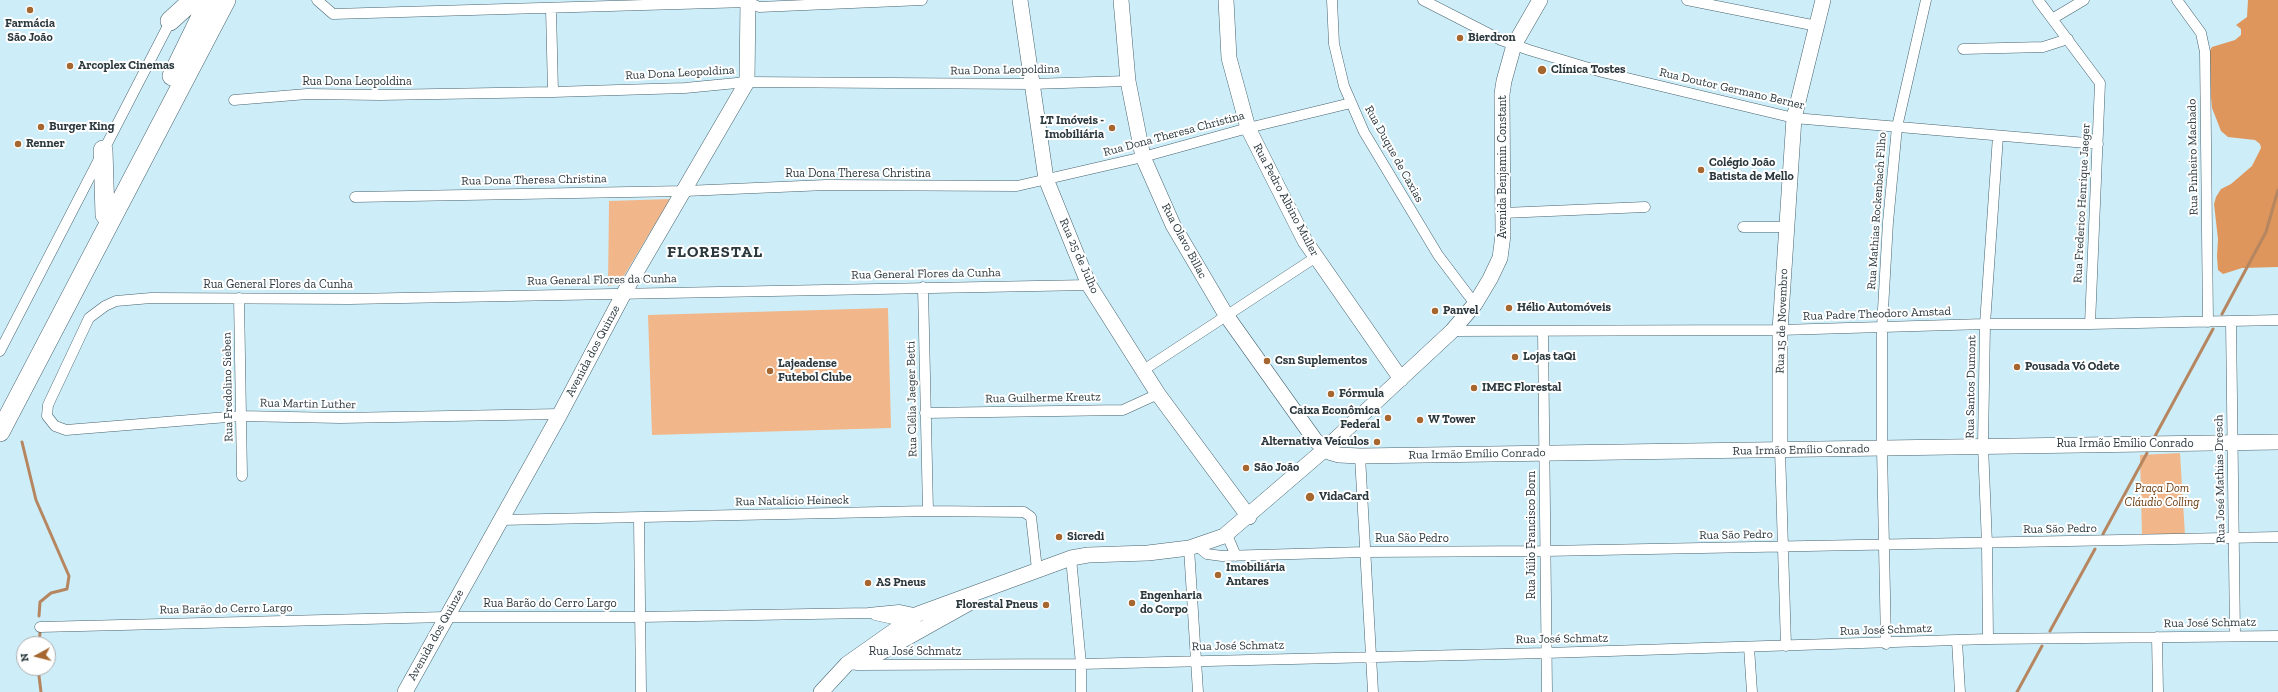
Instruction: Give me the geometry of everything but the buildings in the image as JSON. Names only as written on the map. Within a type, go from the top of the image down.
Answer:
[{"type":"highway","points":[[170,21],[193,0]]},
{"type":"highway","points":[[0,405],[105,215],[209,0]]},
{"type":"highway","points":[[0,432],[226,0]]},
{"type":"highway","points":[[103,150],[105,215]]},
{"type":"street","points":[[0,351],[27,302],[103,150],[182,0]]},
{"type":"street","points":[[317,0],[334,14],[551,10],[748,1],[759,7],[922,0]]},
{"type":"street","name":"Rua 25 de Julho","points":[[1020,0],[1046,179],[1089,285],[1142,371],[1249,517]]},
{"type":"street","name":"Rua Olavo Billac","points":[[1121,0],[1128,80],[1143,157],[1174,225],[1226,314],[1324,450]]},
{"type":"street","name":"Rua Pedro Albino Muller","points":[[1226,0],[1229,58],[1248,128],[1305,241],[1401,379]]},
{"type":"street","name":"Rua Duque de Caxias","points":[[1332,0],[1334,44],[1344,86],[1364,132],[1393,183],[1438,255],[1475,304]]},
{"type":"street","name":"Rua Doutor Germano Berner","points":[[1423,0],[1501,40],[1602,72],[1794,118],[2098,144]]},
{"type":"street","name":"Avenida Benjamin Constant","points":[[824,689],[852,664],[917,624],[1013,578],[1071,558],[1088,555],[1148,553],[1193,547],[1227,535],[1324,450],[1452,331],[1475,304],[1493,274],[1500,258],[1503,245],[1502,94],[1507,65],[1514,44],[1540,0]]},
{"type":"street","points":[[1687,0],[1817,26]]},
{"type":"street","name":"Rua 15 de Novembro","points":[[1786,646],[1780,450],[1780,330],[1794,118],[1823,0]]},
{"type":"street","name":"Rua Mathias Rockenbach Filho","points":[[1886,644],[1882,449],[1882,327],[1888,222],[1896,127],[1926,0]]},
{"type":"street","points":[[1963,49],[2043,47],[2068,40],[2038,0]]},
{"type":"street","points":[[2052,19],[2084,0]]},
{"type":"street","name":"Rua Pinheiro Machado","points":[[2177,0],[2201,33],[2205,52],[2208,322]]},
{"type":"street","name":"Avenida dos Quinze","points":[[404,692],[560,414],[624,293],[685,191],[747,82],[748,1]]},
{"type":"street","points":[[551,10],[553,92]]},
{"type":"street","name":"Rua Frederico Henrique Jaeger","points":[[2068,40],[2100,83],[2090,324]]},
{"type":"street","name":"Rua Dona Leopoldina","points":[[234,100],[307,94],[380,95],[686,88],[747,82],[1031,84],[1128,80]]},
{"type":"street","name":"Rua Dona Theresa Christina","points":[[355,197],[685,191],[826,185],[1017,186],[1143,157],[1248,128],[1351,103]]},
{"type":"street","name":"Rua Santos Dumont","points":[[1988,639],[1987,544],[1983,445],[1985,324],[1998,136]]},
{"type":"street","points":[[1503,213],[1645,207]]},
{"type":"street","points":[[1743,227],[1787,227]]},
{"type":"street","points":[[1142,371],[1226,314],[1316,257]]},
{"type":"street","name":"Rua General Flores da Cunha","points":[[55,426],[47,416],[48,405],[89,318],[105,306],[116,301],[151,298],[350,299],[1089,285]]},
{"type":"street","name":"Rua Clélia Jaeger Betti","points":[[923,287],[928,511]]},
{"type":"street","name":"Rua Fredolino Sieben","points":[[239,298],[242,476]]},
{"type":"street","name":"Rua Padre Theodoro Amstad","points":[[1452,331],[1780,330],[1985,324],[2090,324],[2278,320]]},
{"type":"street","name":"Rua José Mathias Dresch","points":[[2231,321],[2235,636]]},
{"type":"street","name":"Rua Júlio Francisco Born","points":[[1543,331],[1546,454],[1544,551],[1547,692]]},
{"type":"street","name":"Rua Guilherme Kreutz","points":[[925,414],[1123,410],[1158,394]]},
{"type":"street","name":"Rua Martin Luther","points":[[55,426],[66,430],[240,416],[340,418],[560,414]]},
{"type":"street","name":"Rua Irmão Emílio Conrado","points":[[1324,450],[1339,455],[1360,456],[1882,449],[1983,445],[2278,442]]},
{"type":"street","points":[[1360,456],[1373,692]]},
{"type":"street","name":"Rua Natalício Heineck","points":[[500,520],[928,511],[1028,513],[1031,517],[1037,569]]},
{"type":"street","points":[[640,518],[642,692]]},
{"type":"street","points":[[1227,535],[1236,556]]},
{"type":"street","name":"Rua São Pedro","points":[[1193,547],[1207,554],[1236,556],[1365,552],[1544,551],[1884,544],[1987,544],[2278,537]]},
{"type":"street","points":[[1193,547],[1198,692]]},
{"type":"street","points":[[1071,558],[1081,664],[1082,692]]},
{"type":"street","name":"Rua Barão do Cerro Largo","points":[[40,627],[446,617],[640,617],[868,613],[899,610],[917,624]]},
{"type":"street","name":"Rua José Schmatz","points":[[852,664],[1081,664],[1886,644],[1988,639],[2278,636]]},
{"type":"street","points":[[2157,637],[2158,692]]},
{"type":"street","points":[[1957,640],[1960,692]]},
{"type":"street","points":[[1749,647],[1752,692]]},
{"type":"green space","points":[[670,199],[619,284],[608,286],[609,201]]},
{"type":"green space","name":"Lajeadense Futebol Clube","points":[[888,308],[891,428],[652,435],[648,315]]},
{"type":"green space","name":"Praça Dom Cláudio Colling","points":[[2180,453],[2185,535],[2142,536],[2140,455]]},
{"type":"shaded area","points":[[2248,0],[2278,0],[2278,267],[2242,268],[2223,274],[2218,270],[2218,239],[2214,204],[2216,197],[2221,189],[2231,184],[2252,166],[2261,148],[2260,144],[2255,140],[2228,137],[2221,131],[2212,108],[2208,63],[2209,52],[2212,47],[2235,40],[2241,35],[2241,29],[2236,25],[2247,17]]},
{"type":"waterway","points":[[2222,314],[2266,232],[2278,190]]},
{"type":"waterway","points":[[2154,438],[2213,329]]},
{"type":"waterway","points":[[22,442],[36,500],[69,576],[67,589],[51,593],[40,602],[39,616]]},
{"type":"waterway","points":[[2103,534],[2147,453]]},
{"type":"waterway","points":[[2050,631],[2095,549]]},
{"type":"waterway","points":[[2017,692],[2042,646]]},
{"type":"waterway","points":[[39,676],[41,692]]},
{"type":"place","name":"Farmácia São João","points":[[30,10]]},
{"type":"place","name":"Bierdron","points":[[1460,38]]},
{"type":"place","name":"Arcoplex Cinemas","points":[[70,66]]},
{"type":"place","name":"Clínica Tostes","points":[[1542,70]]},
{"type":"place","name":"Burger King","points":[[41,127]]},
{"type":"place","name":"LT Imóveis - Imobiliária","points":[[1112,128]]},
{"type":"place","name":"Renner","points":[[18,144]]},
{"type":"place","name":"Colégio João Batista de Mello","points":[[1701,170]]},
{"type":"place","name":"Hélio Automóveis","points":[[1509,308]]},
{"type":"place","name":"Panvel","points":[[1435,311]]},
{"type":"place","name":"Lojas taQi","points":[[1515,357]]},
{"type":"place","name":"Csn Suplementos","points":[[1267,361]]},
{"type":"place","name":"Pousada Vó Odete","points":[[2017,367]]},
{"type":"place","name":"Lajeadense Futebol Clube","points":[[770,371]]},
{"type":"place","name":"IMEC Florestal","points":[[1474,388]]},
{"type":"place","name":"Fórmula","points":[[1331,394]]},
{"type":"place","name":"Caixa Econômica Federal","points":[[1388,418]]},
{"type":"place","name":"W Tower","points":[[1420,420]]},
{"type":"place","name":"Alternativa Veículos","points":[[1377,442]]},
{"type":"place","name":"São João","points":[[1246,468]]},
{"type":"place","name":"VidaCard","points":[[1310,497]]},
{"type":"place","name":"Sicredi","points":[[1059,537]]},
{"type":"place","name":"Imobiliária Antares","points":[[1218,575]]},
{"type":"place","name":"AS Pneus","points":[[868,583]]},
{"type":"place","name":"Engenharia do Corpo","points":[[1132,603]]},
{"type":"place","name":"Florestal Pneus","points":[[1046,605]]},
{"type":"district","name":"FLORESTAL","points":[[715,252]]}]
